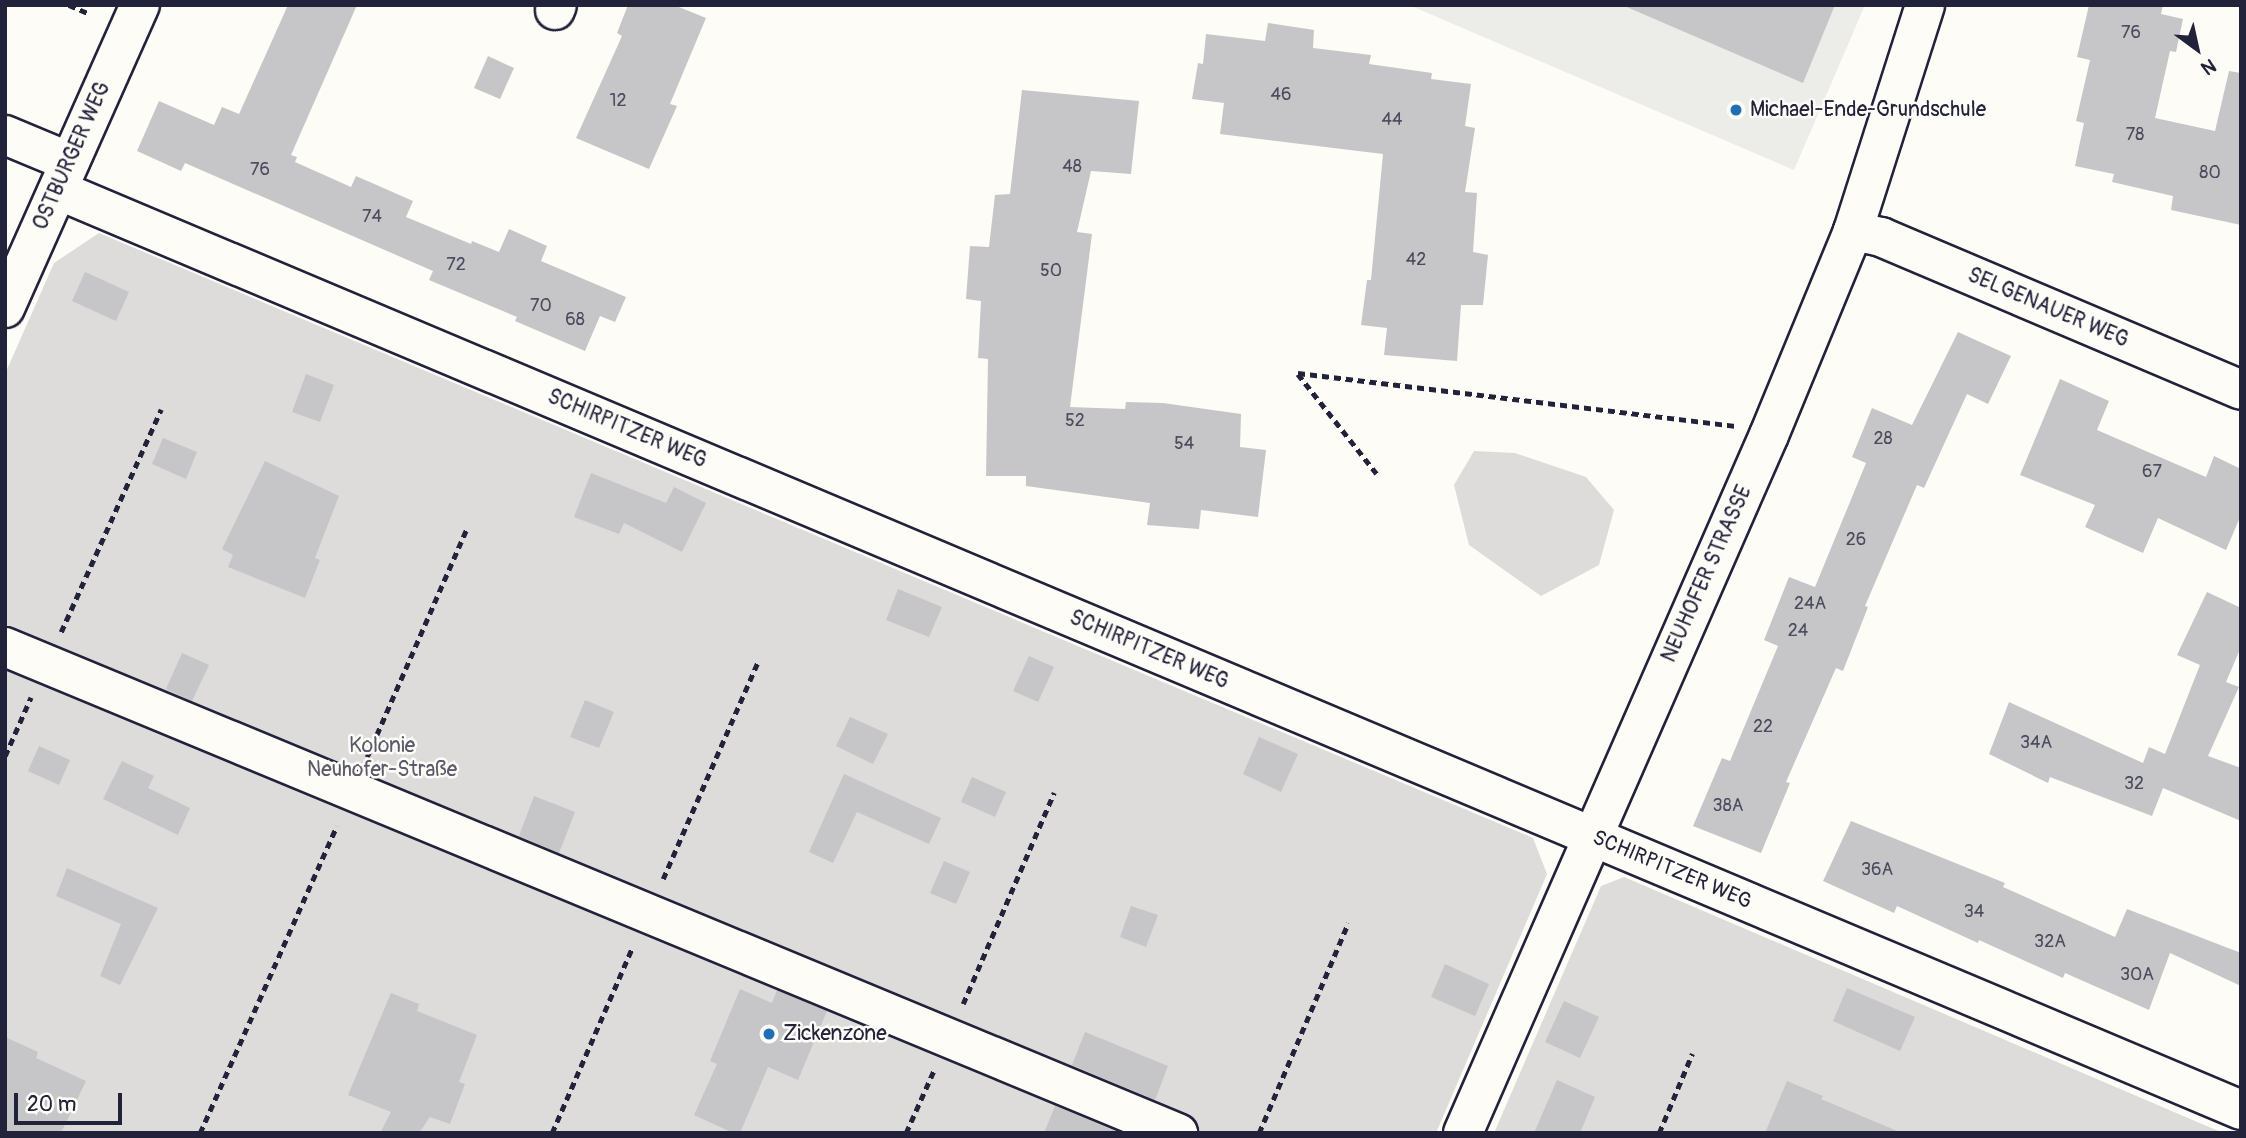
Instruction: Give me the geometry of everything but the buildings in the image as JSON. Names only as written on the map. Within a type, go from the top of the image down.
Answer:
[{"type":"street","name":"OSTBURGER WEG","points":[[5,308],[140,5]]},
{"type":"street","name":"NEUHOFER STRASSE","points":[[1463,1133],[1769,435],[1853,231],[1925,5]]},
{"type":"street","name":"SCHIRPITZER WEG","points":[[5,135],[64,176],[1591,836],[2241,1110]]},
{"type":"street","name":"SELGENAUER WEG","points":[[1853,231],[1881,237],[2241,390]]},
{"type":"street","points":[[5,647],[1178,1133]]},
{"type":"path","points":[[69,5],[88,13]]},
{"type":"path","points":[[1377,474],[1298,373],[1745,427],[1769,435]]},
{"type":"path","points":[[5,756],[161,409]]},
{"type":"path","points":[[200,1133],[466,530]]},
{"type":"path","points":[[906,1133],[1054,793]]},
{"type":"path","points":[[1259,1133],[1348,923]]},
{"type":"path","points":[[1659,1133],[1692,1054]]},
{"type":"shaded area","name":"Michael-Ende-Grundschule","points":[[1409,5],[1865,5],[1794,170]]},
{"type":"green space","name":"Kolonie Neuhofer-Straße","points":[[99,233],[1533,838],[1547,874],[1436,1133],[5,1133],[5,374],[54,263]]},
{"type":"green space","points":[[1474,451],[1515,453],[1586,477],[1614,510],[1599,565],[1541,596],[1469,545],[1454,485]]},
{"type":"green space","points":[[1624,877],[2223,1133],[1494,1133],[1601,886]]},
{"type":"place","name":"Michael-Ende-Grundschule","points":[[1736,110]]},
{"type":"place","name":"Zickenzone","points":[[769,1034]]}]
